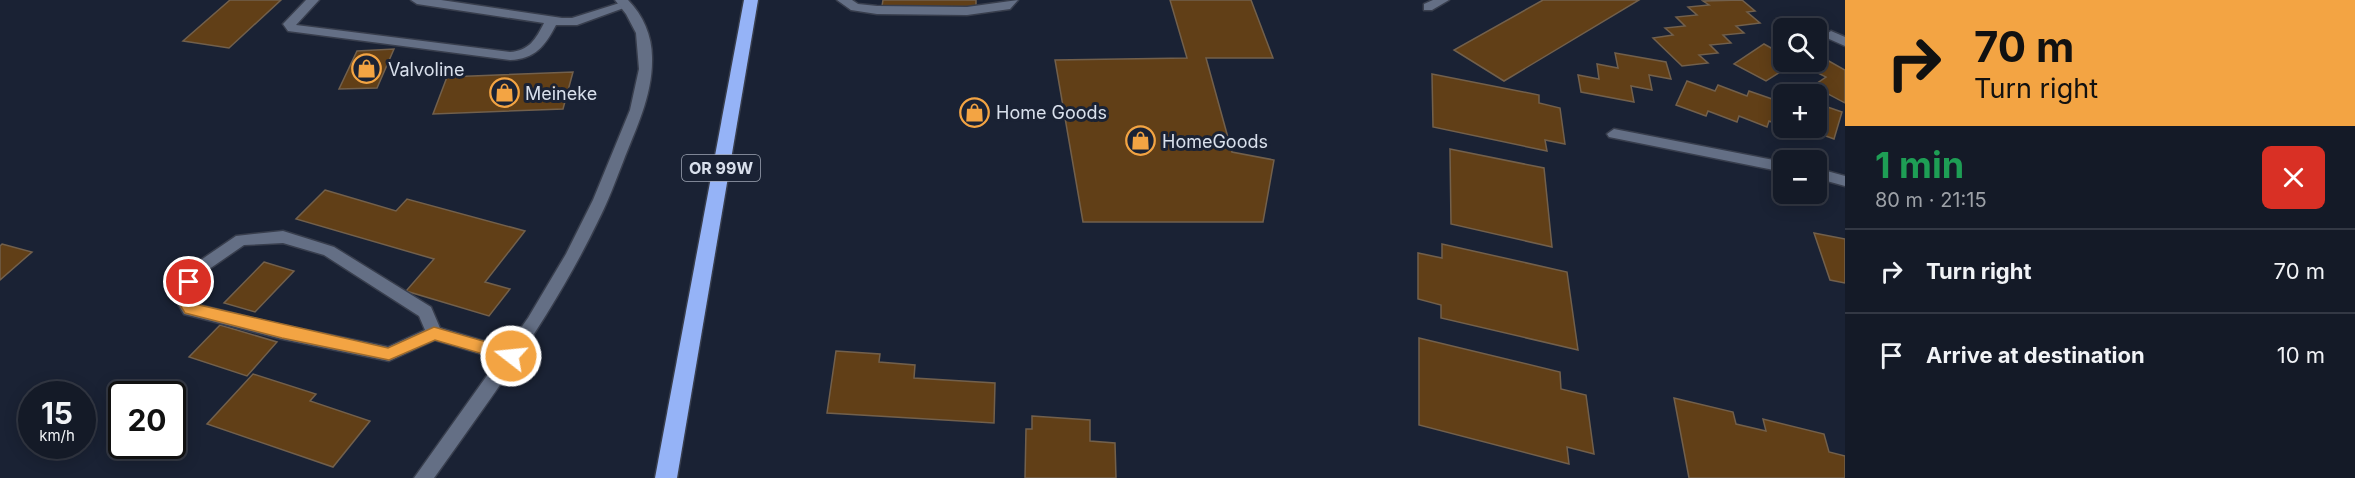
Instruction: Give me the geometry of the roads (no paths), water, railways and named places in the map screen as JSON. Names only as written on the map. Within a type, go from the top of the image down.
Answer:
[{"type":"highway","name":"OR 99W","points":[[666,478],[751,0]]},
{"type":"street","points":[[313,0],[289,24],[292,28],[510,56],[523,57],[538,47],[552,20]]},
{"type":"street","points":[[419,0],[573,22],[624,2],[641,26],[646,57],[638,102],[627,136],[590,223],[544,304],[511,356],[423,478]]},
{"type":"street","points":[[843,0],[855,7],[877,10],[967,11],[1006,6],[1012,0]]},
{"type":"street","points":[[1428,7],[1443,0]]},
{"type":"street","points":[[1831,35],[1845,42]]},
{"type":"street","points":[[1614,134],[1773,165]]},
{"type":"street","points":[[1827,176],[1845,181]]},
{"type":"street","points":[[434,333],[425,312],[329,251],[283,237],[241,240],[197,270],[180,294],[190,309],[389,354],[434,333],[511,356]]},
{"type":"place","name":"Valvoline","points":[[367,69]]},
{"type":"place","name":"Meineke","points":[[504,93]]},
{"type":"place","name":"Home Goods","points":[[975,112]]},
{"type":"place","name":"HomeGoods","points":[[1141,141]]}]
